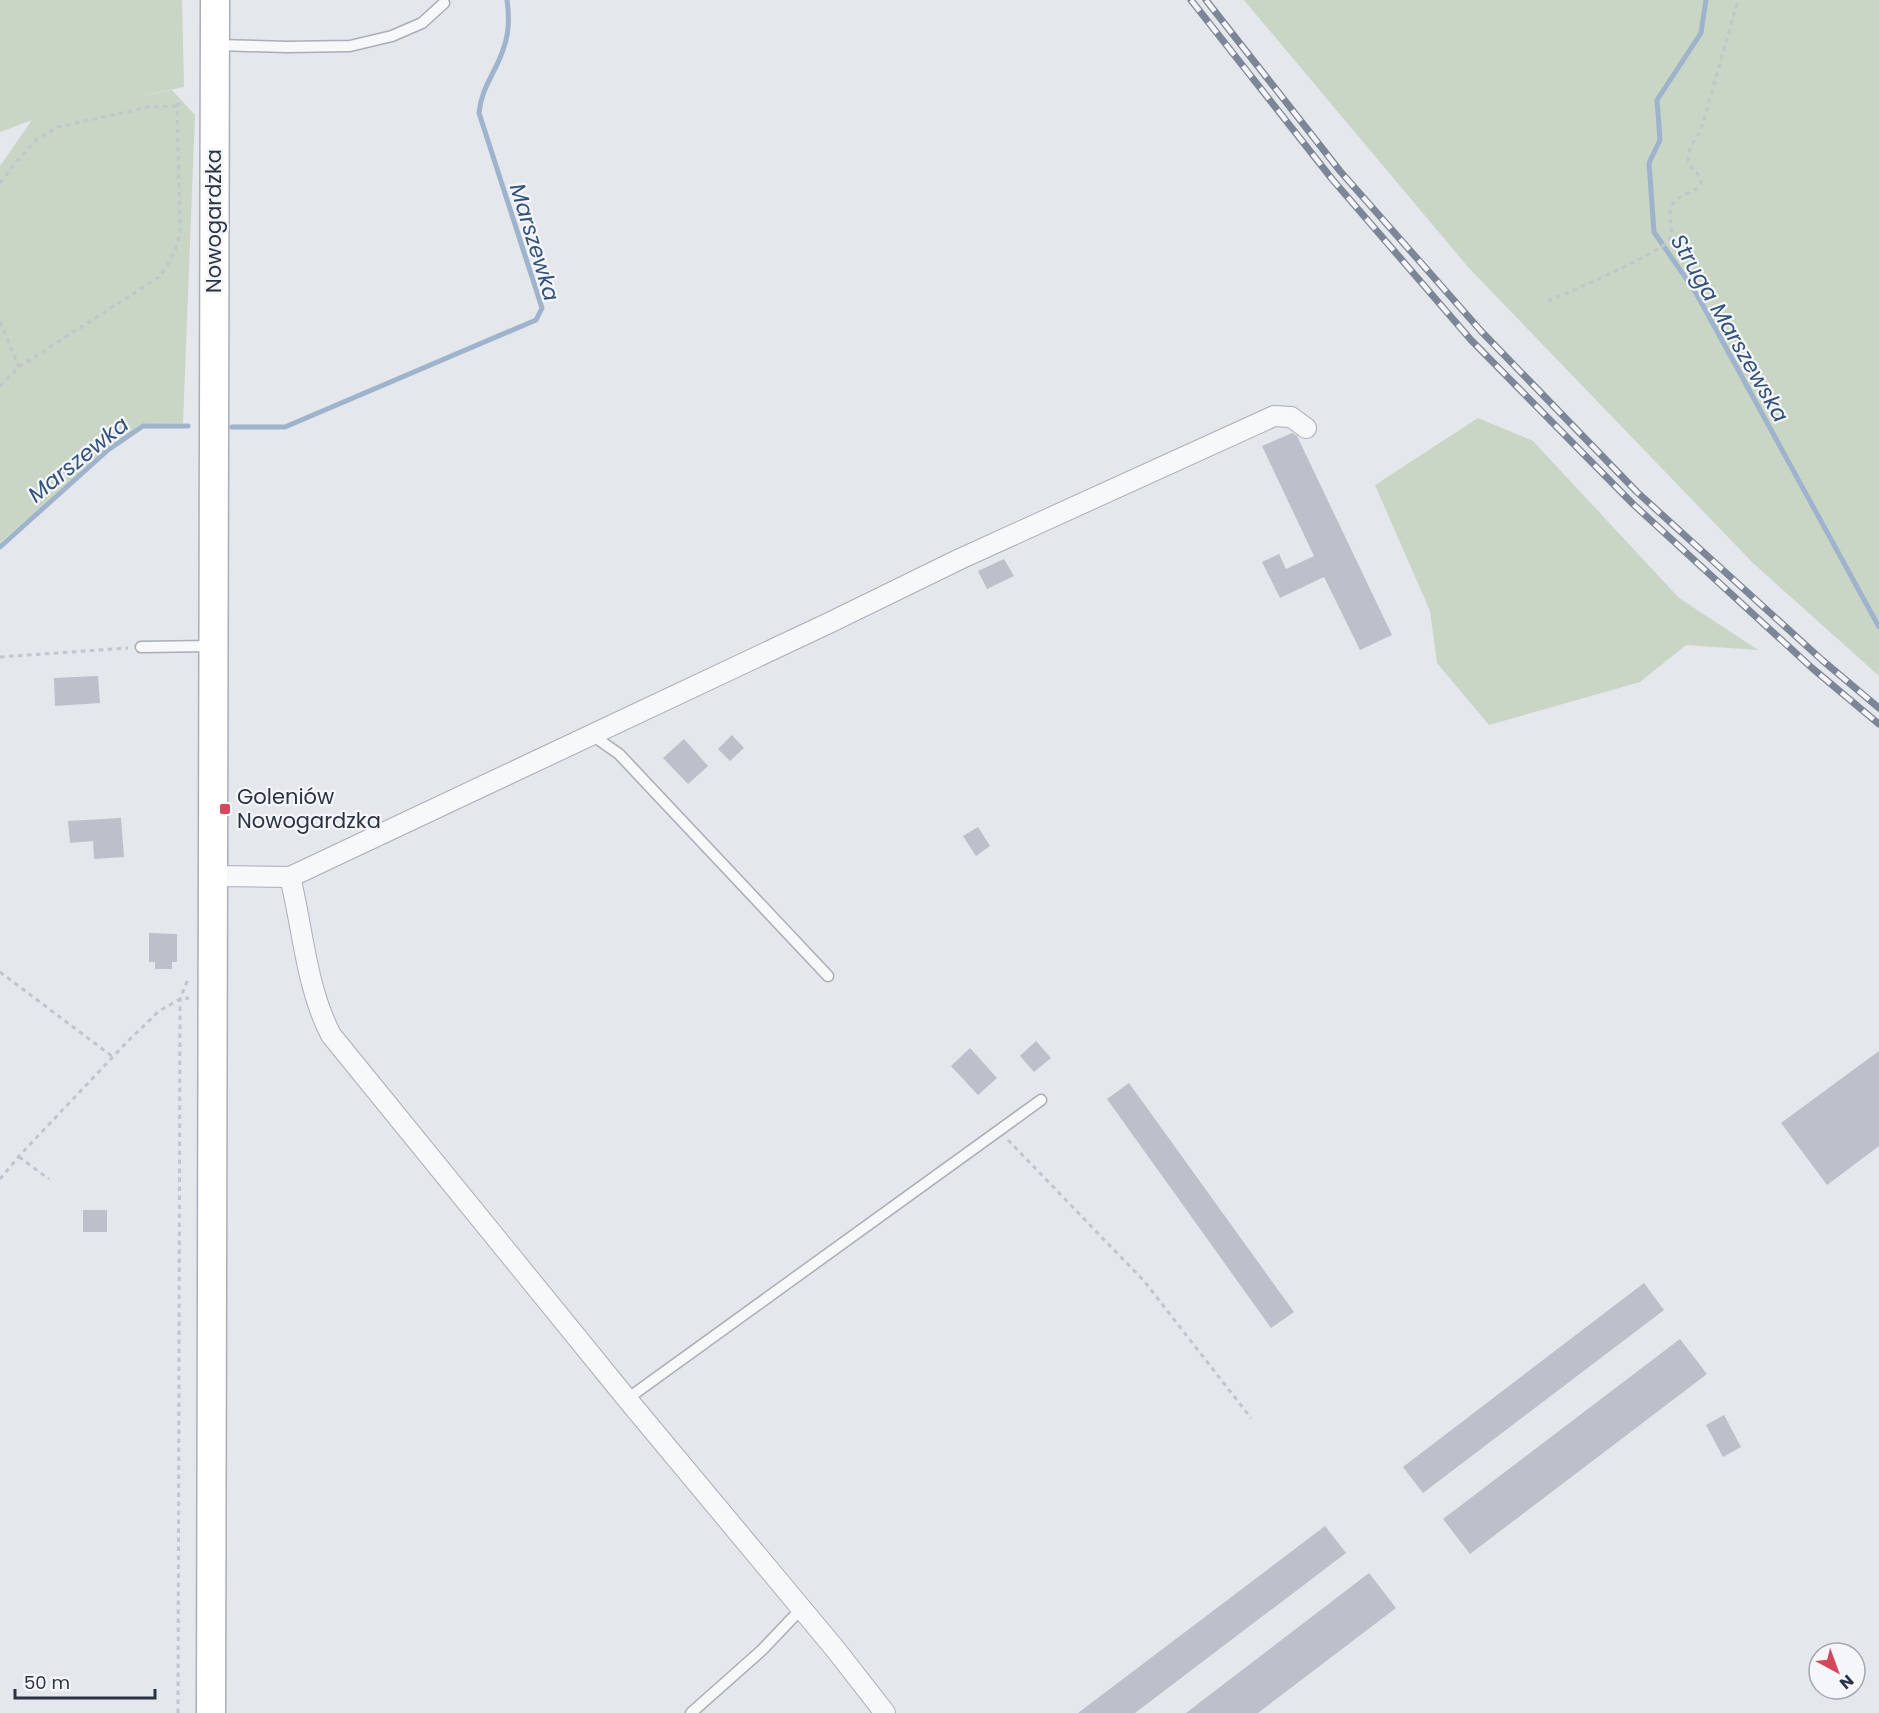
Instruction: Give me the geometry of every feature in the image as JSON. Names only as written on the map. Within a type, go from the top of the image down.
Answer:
[{"type":"street","name":"Nowogardzka","points":[[211,1713],[215,0]]},
{"type":"street","points":[[213,876],[290,877],[960,559],[1274,416],[1291,417],[1306,428]]},
{"type":"street","points":[[290,877],[297,900],[314,997],[331,1035],[885,1713]]},
{"type":"lane","points":[[215,45],[350,46],[392,36],[422,22],[444,3]]},
{"type":"lane","points":[[141,647],[213,646]]},
{"type":"lane","points":[[592,735],[619,754],[828,976]]},
{"type":"lane","points":[[627,1399],[1041,1100]]},
{"type":"lane","points":[[691,1713],[762,1650],[801,1609]]},
{"type":"path","points":[[1548,302],[1668,243],[1671,236],[1672,205],[1677,199],[1694,191],[1701,184],[1699,174],[1689,164],[1688,158],[1691,147],[1701,130],[1738,0]]},
{"type":"path","points":[[0,386],[20,367],[159,277],[171,261],[177,248],[180,231],[177,106],[181,101]]},
{"type":"path","points":[[0,183],[15,162],[37,139],[58,127],[149,107],[177,106]]},
{"type":"path","points":[[0,322],[20,367]]},
{"type":"path","points":[[0,657],[141,647]]},
{"type":"path","points":[[0,972],[113,1057]]},
{"type":"path","points":[[0,1179],[18,1157],[159,1011],[180,999],[212,995]]},
{"type":"path","points":[[998,1130],[1144,1281],[1251,1418]]},
{"type":"path","points":[[18,1157],[49,1179]]},
{"type":"green space","points":[[0,0],[182,0],[184,87],[128,99],[172,90],[195,115],[183,423],[141,424],[96,458],[0,543],[0,166],[32,120],[0,132]]},
{"type":"green space","points":[[1244,0],[1879,0],[1879,676],[1753,563],[1468,267]]},
{"type":"green space","points":[[1478,418],[1533,441],[1679,598],[1758,650],[1686,645],[1640,682],[1489,725],[1437,663],[1430,611],[1375,485]]},
{"type":"building","points":[[1292,433],[1297,436],[1392,635],[1360,650],[1324,577],[1280,598],[1262,562],[1279,554],[1286,569],[1314,556],[1262,446]]},
{"type":"building","points":[[1004,559],[1014,576],[987,589],[978,571]]},
{"type":"building","points":[[98,676],[100,703],[55,706],[54,678]]},
{"type":"building","points":[[732,735],[744,748],[730,761],[718,749]]},
{"type":"building","points":[[684,739],[708,766],[688,784],[663,758]]},
{"type":"building","points":[[121,818],[124,857],[94,859],[93,841],[70,843],[68,821]]},
{"type":"building","points":[[978,827],[990,846],[976,856],[963,836]]},
{"type":"building","points":[[149,933],[177,934],[177,962],[172,962],[172,969],[155,969],[155,962],[149,962]]},
{"type":"building","points":[[1036,1041],[1051,1058],[1034,1072],[1020,1056]]},
{"type":"building","points":[[970,1048],[997,1078],[978,1095],[951,1066]]},
{"type":"building","points":[[1879,1051],[1879,1146],[1827,1185],[1781,1123]]},
{"type":"building","points":[[1129,1083],[1294,1312],[1271,1328],[1107,1099]]},
{"type":"building","points":[[83,1210],[107,1210],[107,1232],[83,1232]]},
{"type":"building","points":[[1644,1283],[1664,1310],[1423,1493],[1403,1467]]},
{"type":"building","points":[[1680,1339],[1707,1374],[1470,1554],[1443,1519]]},
{"type":"building","points":[[1724,1415],[1741,1447],[1723,1457],[1706,1425]]},
{"type":"building","points":[[1325,1526],[1346,1553],[1135,1713],[1078,1713]]},
{"type":"building","points":[[1369,1573],[1396,1608],[1258,1713],[1186,1713]]},
{"type":"waterway","name":"Marszewka","points":[[232,427],[285,427],[536,320],[542,308],[479,113],[486,87],[506,42],[507,0]]},
{"type":"waterway","name":"Struga Marszewska","points":[[1706,0],[1701,33],[1657,100],[1660,140],[1649,163],[1654,232],[1696,293],[1879,627]]},
{"type":"waterway","name":"Marszewka","points":[[0,547],[108,450],[143,426],[188,426]]},
{"type":"railway","points":[[1191,0],[1332,179],[1471,340],[1633,504],[1812,668],[1879,724]]},
{"type":"railway","points":[[1206,0],[1340,171],[1481,331],[1637,492],[1822,660],[1879,708]]},
{"type":"place","name":"Goleniów Nowogardzka","points":[[225,809]]}]
